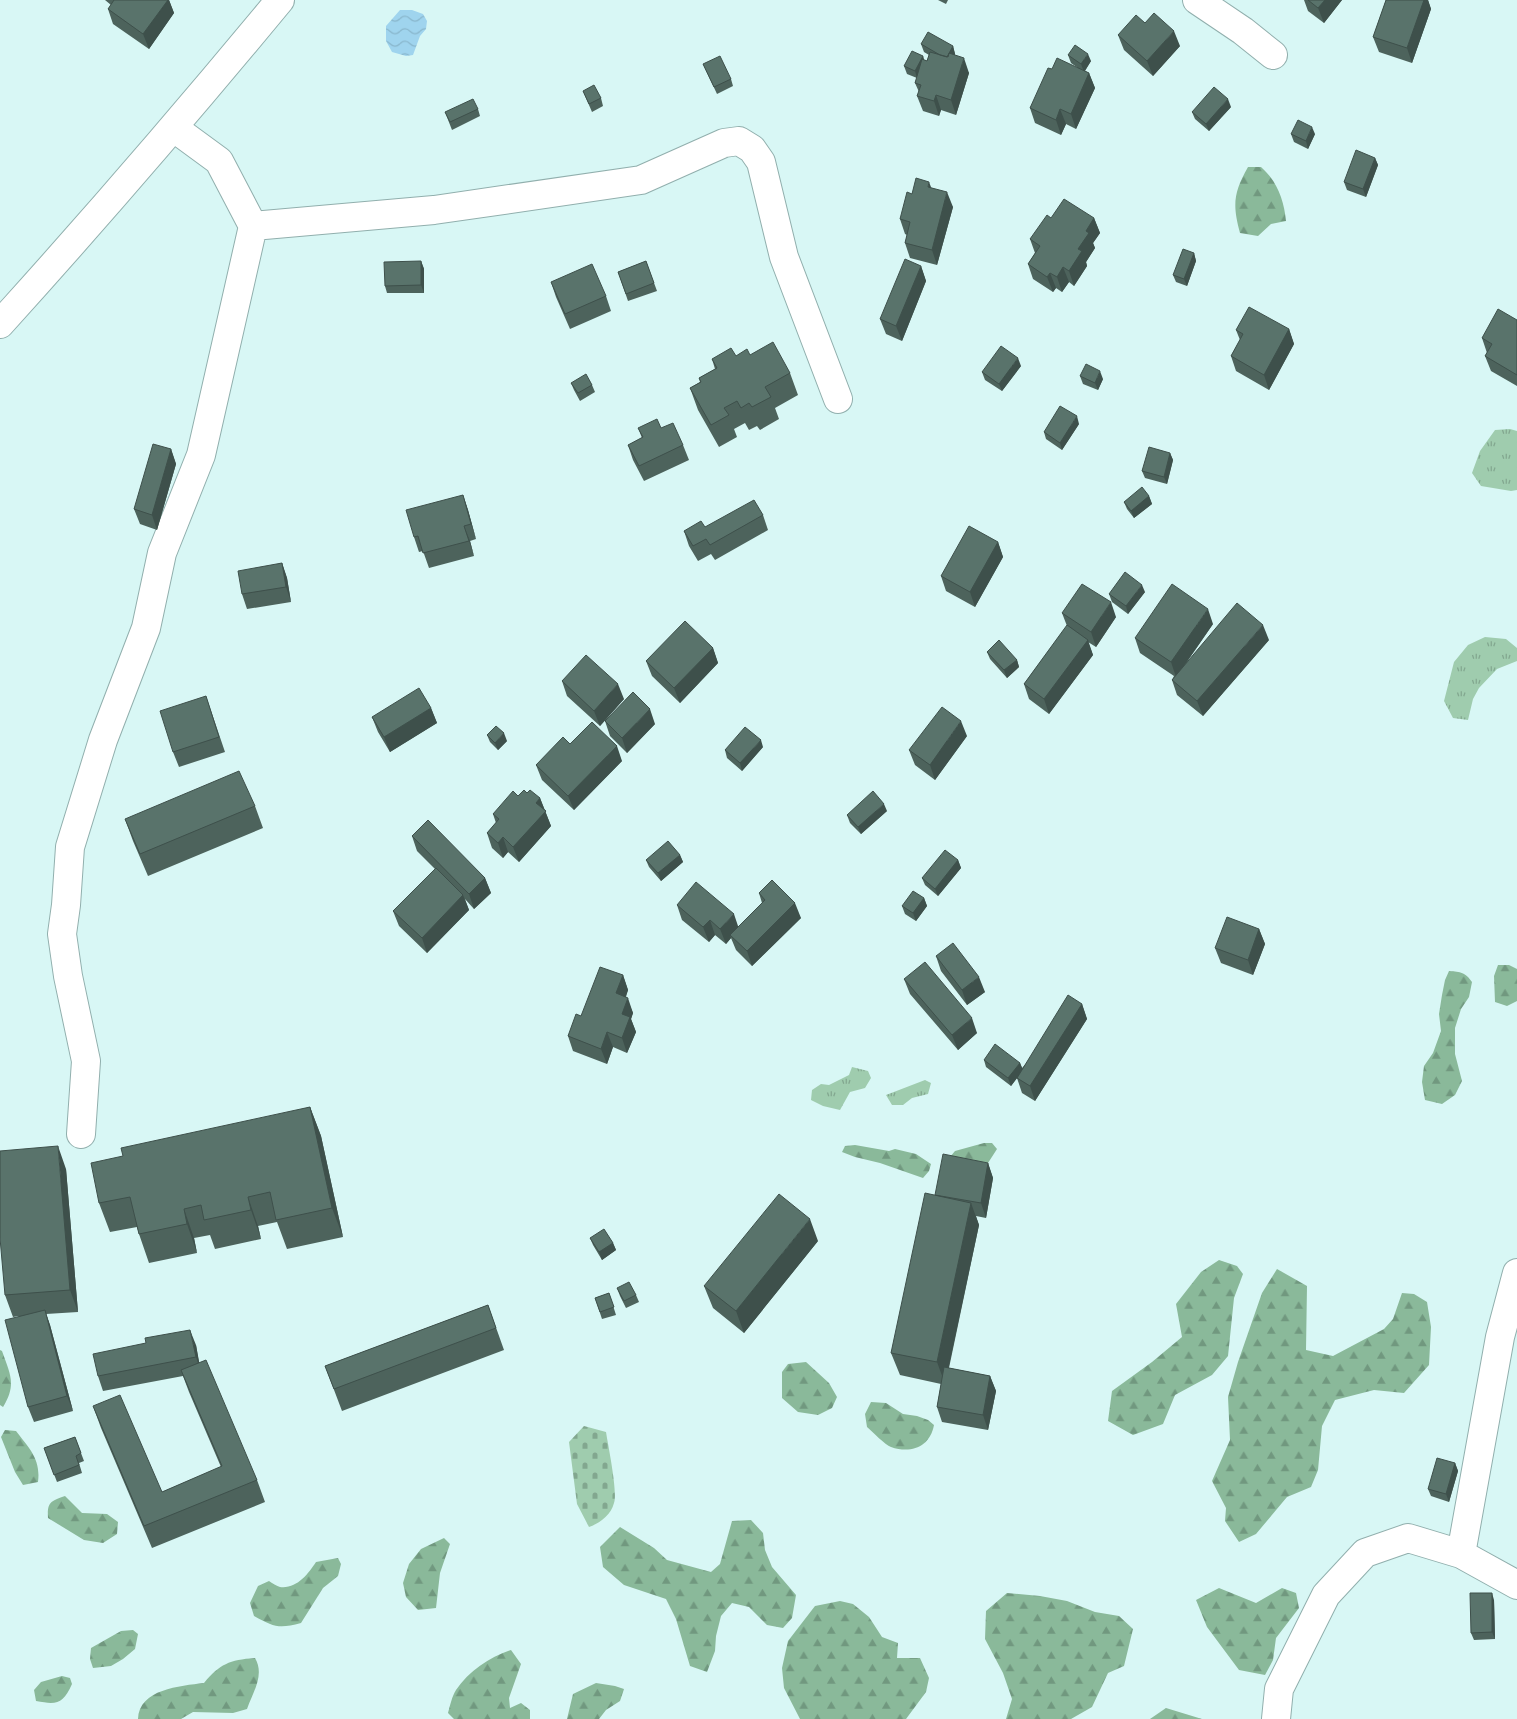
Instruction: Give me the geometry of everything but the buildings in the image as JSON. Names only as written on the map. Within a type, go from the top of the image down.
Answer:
[{"type":"street","points":[[0,324],[174,128],[280,0]]},
{"type":"street","points":[[1197,0],[1243,31],[1273,55]]},
{"type":"street","points":[[81,1134],[86,1061],[68,976],[62,934],[70,847],[103,740],[146,628],[162,553],[201,455],[252,226],[219,161],[174,128]]},
{"type":"street","points":[[252,226],[434,210],[641,180],[724,142],[739,141],[752,149],[761,162],[784,257],[838,399]]},
{"type":"street","points":[[1461,1554],[1500,1337],[1517,1273]]},
{"type":"street","points":[[1276,1719],[1279,1689],[1326,1595],[1365,1553],[1408,1538],[1461,1554],[1517,1585]]},
{"type":"green space","points":[[1248,167],[1261,167],[1267,172],[1279,191],[1285,213],[1286,221],[1271,224],[1258,236],[1240,233],[1236,214],[1237,191]]},
{"type":"green space","points":[[1510,429],[1517,431],[1517,490],[1511,491],[1481,486],[1472,473],[1480,451],[1495,430]]},
{"type":"green space","points":[[1485,637],[1506,639],[1517,648],[1517,661],[1497,669],[1479,688],[1473,699],[1468,720],[1453,718],[1444,701],[1454,662],[1468,645]]},
{"type":"green space","points":[[1498,965],[1509,965],[1517,969],[1517,1001],[1507,1006],[1495,1002],[1494,976]]},
{"type":"green space","points":[[1449,971],[1462,973],[1472,982],[1469,997],[1461,1009],[1455,1028],[1455,1054],[1462,1081],[1455,1095],[1442,1104],[1425,1100],[1422,1082],[1424,1066],[1433,1053],[1441,1031],[1439,1014],[1445,980]]},
{"type":"green space","points":[[852,1067],[868,1071],[871,1078],[865,1088],[850,1092],[840,1110],[823,1106],[811,1100],[812,1090],[821,1084],[829,1085],[849,1075]]},
{"type":"green space","points":[[925,1080],[931,1083],[928,1094],[912,1098],[903,1105],[892,1105],[886,1095]]},
{"type":"green space","points":[[984,1143],[992,1143],[997,1149],[988,1163],[950,1157],[955,1151]]},
{"type":"green space","points":[[855,1145],[889,1151],[895,1149],[916,1154],[931,1164],[929,1171],[923,1178],[842,1152],[845,1146]]},
{"type":"green space","points":[[1219,1260],[1237,1266],[1243,1274],[1234,1298],[1228,1356],[1212,1375],[1175,1395],[1163,1424],[1133,1435],[1108,1421],[1112,1391],[1182,1337],[1176,1304],[1201,1272]]},
{"type":"green space","points":[[1277,1269],[1307,1286],[1306,1350],[1333,1356],[1384,1329],[1393,1319],[1402,1293],[1414,1294],[1427,1302],[1431,1327],[1429,1365],[1404,1393],[1374,1390],[1335,1400],[1322,1426],[1318,1470],[1311,1487],[1287,1497],[1256,1534],[1239,1542],[1225,1521],[1226,1508],[1212,1481],[1230,1440],[1228,1397],[1238,1362],[1262,1293]]},
{"type":"green space","points":[[0,1350],[2,1351],[11,1379],[10,1392],[3,1407],[0,1405]]},
{"type":"green space","points":[[806,1362],[829,1383],[837,1397],[832,1408],[818,1415],[798,1412],[782,1398],[782,1372],[788,1364]]},
{"type":"green space","points":[[871,1402],[886,1403],[903,1414],[928,1420],[934,1425],[932,1433],[924,1443],[912,1449],[898,1449],[888,1446],[867,1427],[865,1414]]},
{"type":"green space","points":[[584,1426],[606,1432],[615,1490],[613,1507],[608,1515],[589,1527],[577,1504],[569,1442]]},
{"type":"green space","points":[[5,1430],[16,1431],[33,1454],[38,1467],[38,1482],[23,1485],[15,1472],[1,1437]]},
{"type":"green space","points":[[65,1496],[82,1513],[107,1514],[118,1522],[117,1534],[103,1543],[84,1540],[48,1518],[49,1505],[56,1499]]},
{"type":"green space","points":[[751,1520],[763,1533],[765,1550],[772,1567],[796,1595],[792,1618],[783,1628],[767,1625],[749,1607],[732,1603],[721,1616],[716,1636],[715,1651],[707,1672],[690,1666],[676,1619],[666,1599],[624,1585],[603,1567],[600,1547],[620,1527],[654,1548],[667,1560],[711,1572],[720,1564],[732,1521]]},
{"type":"green space","points":[[444,1538],[450,1544],[440,1573],[436,1608],[418,1610],[406,1597],[403,1583],[409,1564],[421,1549]]},
{"type":"green space","points":[[338,1558],[341,1564],[338,1576],[323,1588],[301,1623],[277,1626],[254,1616],[250,1603],[258,1586],[269,1581],[280,1587],[292,1586],[306,1576],[316,1562]]},
{"type":"green space","points":[[1219,1588],[1256,1603],[1282,1588],[1296,1593],[1299,1608],[1276,1638],[1273,1660],[1265,1675],[1239,1670],[1207,1627],[1196,1600]]},
{"type":"green space","points":[[1007,1593],[1067,1601],[1095,1612],[1119,1616],[1133,1629],[1124,1666],[1108,1673],[1092,1707],[1071,1719],[1006,1719],[1012,1699],[1003,1673],[985,1639],[986,1611]]},
{"type":"green space","points":[[840,1601],[853,1604],[869,1617],[882,1637],[898,1643],[897,1658],[920,1658],[929,1678],[926,1692],[906,1719],[800,1719],[784,1688],[782,1668],[788,1641],[815,1606]]},
{"type":"green space","points":[[133,1630],[138,1634],[135,1649],[111,1666],[93,1668],[90,1659],[91,1648],[121,1631]]},
{"type":"green space","points":[[511,1650],[521,1664],[509,1698],[510,1708],[521,1703],[530,1710],[530,1719],[454,1719],[448,1713],[453,1695],[461,1683],[480,1665]]},
{"type":"green space","points":[[255,1658],[259,1671],[255,1690],[247,1709],[233,1713],[193,1712],[181,1719],[138,1719],[140,1709],[145,1701],[153,1695],[173,1688],[204,1683],[215,1671],[226,1664]]},
{"type":"green space","points":[[62,1676],[70,1678],[72,1684],[66,1696],[54,1703],[36,1701],[34,1690],[41,1682]]},
{"type":"green space","points":[[596,1683],[624,1689],[620,1701],[606,1710],[599,1719],[567,1719],[573,1694]]},
{"type":"green space","points":[[1166,1708],[1202,1719],[1150,1719]]},
{"type":"water","points":[[400,10],[412,10],[423,14],[427,21],[426,29],[420,36],[413,55],[406,56],[392,52],[386,41],[386,26]]}]
